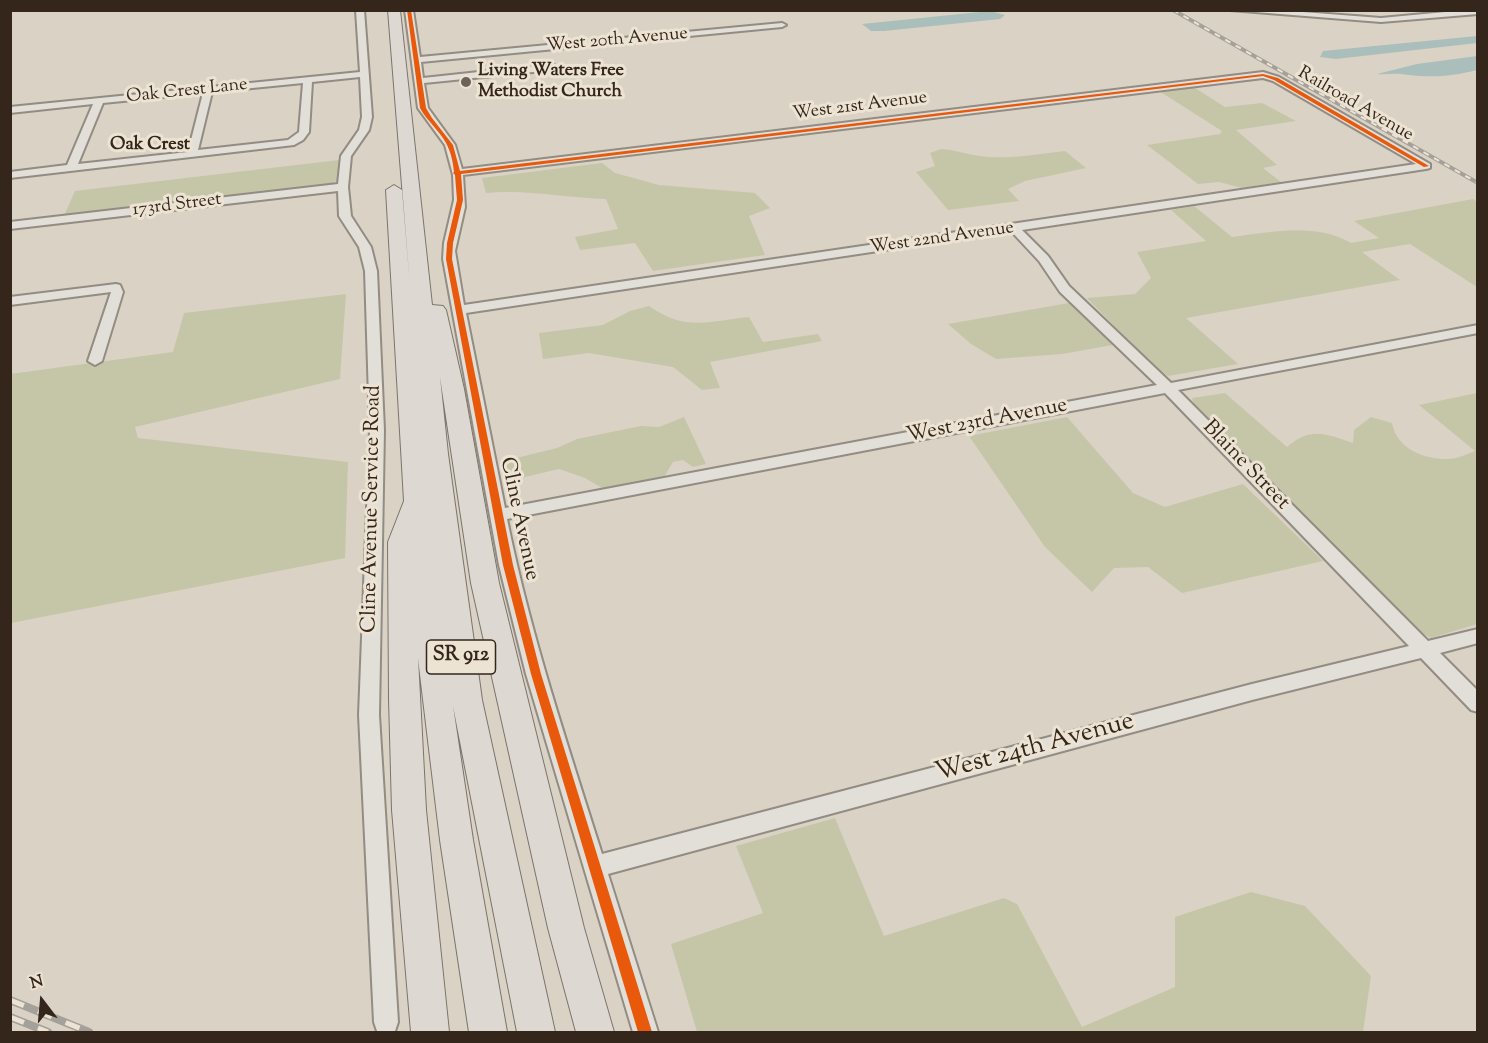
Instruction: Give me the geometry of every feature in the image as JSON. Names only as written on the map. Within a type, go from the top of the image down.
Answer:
[{"type":"highway","points":[[383,10],[388,106]]},
{"type":"highway","name":"SR 912","points":[[394,10],[436,454],[466,700],[536,1032]]},
{"type":"highway","name":"SR 912","points":[[390,138],[416,498],[431,649],[458,854],[488,1032]]},
{"type":"highway","points":[[419,276],[433,296],[453,389],[485,583],[566,928],[595,1032]]},
{"type":"highway","points":[[416,498],[401,542],[404,699],[409,810],[430,1032]]},
{"type":"street","name":"Cline Avenue Service Road","points":[[360,10],[367,124],[346,156],[343,187],[345,216],[365,247],[370,271],[377,430],[369,714],[386,1022]]},
{"type":"street","name":"Cline Avenue","points":[[410,10],[426,115],[451,146],[456,173],[460,201],[450,236],[448,254],[497,515],[536,674],[645,1032]]},
{"type":"street","points":[[1234,10],[1381,20],[1478,12]]},
{"type":"street","name":"West 20th Avenue","points":[[416,60],[782,26]]},
{"type":"street","points":[[419,81],[553,67]]},
{"type":"street","name":"Oak Crest Lane","points":[[10,110],[364,74]]},
{"type":"street","name":"Railroad Avenue","points":[[1267,75],[1426,166]]},
{"type":"street","name":"West 21st Avenue","points":[[456,173],[1267,75]]},
{"type":"street","points":[[10,175],[277,146],[294,141],[304,132],[308,80]]},
{"type":"street","points":[[192,155],[208,90]]},
{"type":"street","points":[[71,168],[100,100]]},
{"type":"street","name":"West 22nd Avenue","points":[[458,310],[1426,166]]},
{"type":"street","name":"173rd Street","points":[[10,226],[343,187]]},
{"type":"street","name":"Blaine Street","points":[[1014,228],[1044,259],[1064,289],[1168,388],[1478,704]]},
{"type":"street","points":[[10,301],[116,288],[117,292],[95,361]]},
{"type":"street","name":"West 23rd Avenue","points":[[497,515],[1478,329]]},
{"type":"street","name":"West 24th Avenue","points":[[594,867],[1240,695],[1478,636]]},
{"type":"green space","points":[[1192,86],[1225,107],[1262,103],[1296,121],[1236,130],[1277,165],[1263,168],[1281,182],[1242,188],[1219,182],[1198,184],[1147,145],[1220,134],[1222,131],[1159,91]]},
{"type":"green space","points":[[941,149],[979,156],[1000,157],[1065,151],[1086,168],[1025,181],[1008,189],[1019,201],[948,210],[916,172],[935,166],[930,153]]},
{"type":"green space","points":[[339,160],[338,180],[326,186],[63,218],[75,191]]},
{"type":"green space","points":[[602,163],[615,173],[659,185],[755,193],[770,208],[749,216],[765,255],[653,271],[635,243],[580,250],[575,237],[618,229],[606,199],[516,192],[486,193],[482,178]]},
{"type":"green space","points":[[1473,199],[1477,202],[1477,287],[1410,244],[1362,252],[1400,280],[1186,318],[1238,364],[1168,376],[1153,366],[1087,298],[1135,294],[1151,278],[1137,252],[1206,241],[1171,210],[1194,206],[1232,237],[1293,230],[1323,232],[1351,243],[1379,238],[1354,221]]},
{"type":"green space","points":[[346,294],[340,379],[135,427],[138,438],[348,462],[345,558],[11,623],[10,374],[173,352],[184,313]]},
{"type":"green space","points":[[1069,303],[1113,345],[1062,354],[996,359],[971,344],[948,324]]},
{"type":"green space","points":[[649,306],[662,314],[686,322],[697,323],[749,317],[763,342],[818,334],[822,341],[710,362],[720,388],[702,390],[673,367],[589,353],[543,359],[539,333],[603,325],[630,311]]},
{"type":"green space","points":[[1225,393],[1287,447],[1296,440],[1311,434],[1327,435],[1353,443],[1354,430],[1371,417],[1392,423],[1399,440],[1412,451],[1429,457],[1448,459],[1475,451],[1419,405],[1477,393],[1477,624],[1431,638],[1412,627],[1193,402],[1192,398]]},
{"type":"green space","points":[[684,417],[706,464],[693,467],[683,460],[673,462],[664,477],[602,488],[585,478],[559,469],[508,481],[504,461],[557,448],[577,439],[641,426],[659,427]]},
{"type":"green space","points":[[1067,417],[1133,493],[1165,507],[1243,484],[1323,561],[1182,593],[1148,567],[1114,568],[1092,592],[1045,547],[969,436]]},
{"type":"green space","points":[[835,818],[884,936],[1004,898],[1017,904],[1082,1027],[1175,987],[1175,917],[1251,892],[1305,906],[1371,976],[1363,1032],[697,1032],[671,944],[763,913],[736,846]]},
{"type":"shaded area","points":[[990,11],[1005,15],[1000,19],[884,31],[871,31],[862,24]]},
{"type":"shaded area","points":[[1477,36],[1477,43],[1336,59],[1320,57],[1323,51]]},
{"type":"shaded area","points":[[1477,56],[1477,70],[1458,74],[1420,76],[1377,74],[1417,64]]},
{"type":"railway","points":[[1173,10],[1478,183]]},
{"type":"railway","points":[[10,1000],[89,1032]]},
{"type":"railway","points":[[10,1017],[48,1032]]},
{"type":"cycle path","points":[[409,10],[423,108],[450,145],[458,175],[460,200],[450,243],[449,259],[508,565],[536,674],[645,1032]]},
{"type":"cycle path","points":[[456,173],[1263,75],[1276,79],[1426,166]]},
{"type":"place","name":"Living Waters Free Methodist Church","points":[[466,82]]},
{"type":"district","name":"Oak Crest","points":[[150,146]]}]
